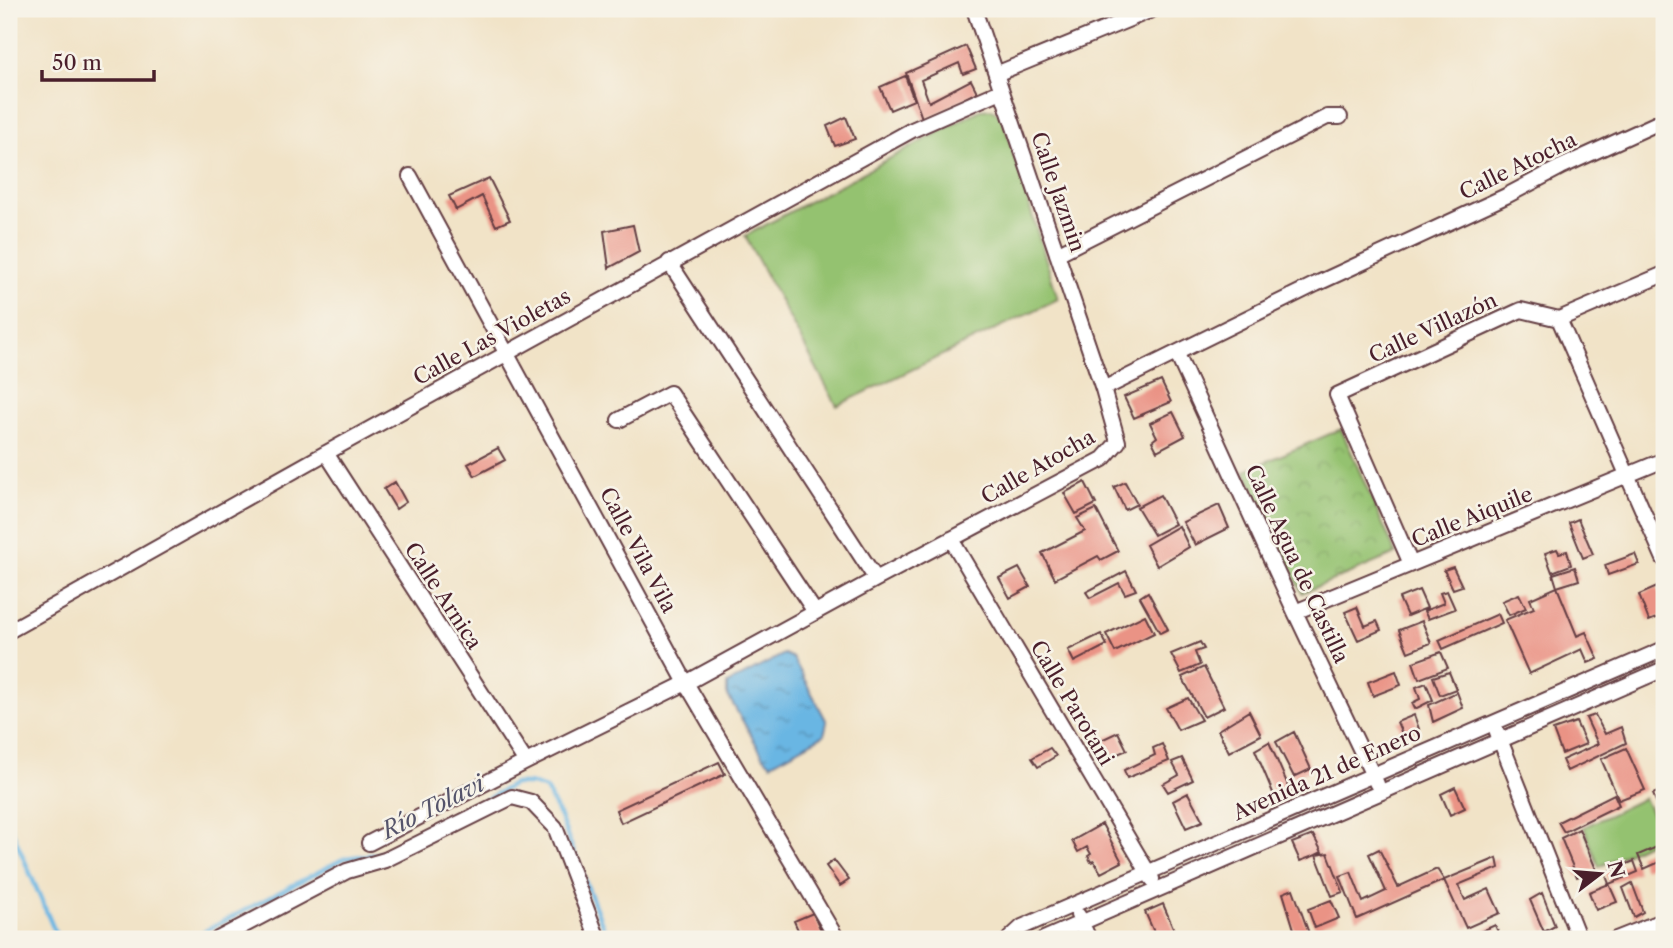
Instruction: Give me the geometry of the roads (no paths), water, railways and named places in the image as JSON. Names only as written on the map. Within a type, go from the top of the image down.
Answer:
[{"type":"street","name":"Calle Jazmin","points":[[974,9],[1103,389]]},
{"type":"street","points":[[996,74],[1154,9]]},
{"type":"street","name":"Calle Las Violetas","points":[[9,631],[669,262],[912,130],[1002,91]]},
{"type":"street","points":[[1057,254],[1327,117],[1340,117]]},
{"type":"street","name":"Calle Atocha","points":[[369,843],[686,683],[1103,459],[1118,442],[1103,389],[1316,284],[1664,120]]},
{"type":"street","name":"Calle Vila Vila","points":[[410,176],[686,683],[837,939]]},
{"type":"street","points":[[669,262],[876,579]]},
{"type":"street","points":[[1664,274],[1559,319],[1664,559]]},
{"type":"street","name":"Calle Villazón","points":[[1411,564],[1337,395],[1521,310],[1559,319]]},
{"type":"street","name":"Calle Agua de Castilla","points":[[1177,354],[1380,792]]},
{"type":"street","points":[[619,420],[670,393],[815,612]]},
{"type":"street","name":"Calle Arnica","points":[[326,453],[526,762]]},
{"type":"street","name":"Calle Aiquile","points":[[1295,612],[1664,460]]},
{"type":"street","name":"Calle Parotani","points":[[951,539],[1158,889]]},
{"type":"street","name":"Avenida 21 de Enero","points":[[1009,939],[1021,927],[1664,649]]},
{"type":"street","name":"Avenida 21 de Enero","points":[[1044,939],[1664,669]]},
{"type":"street","points":[[1492,722],[1579,939]]},
{"type":"street","points":[[218,939],[347,871],[385,860],[512,797],[531,802],[555,827],[598,939]]},
{"type":"street","points":[[1075,905],[1088,939]]},
{"type":"street","points":[[1616,939],[1664,920]]},
{"type":"water","points":[[784,654],[793,658],[827,722],[824,735],[771,764],[763,756],[727,694],[727,684]]},
{"type":"waterway","name":"Río Tolavi","points":[[435,828],[514,784],[532,784],[546,789],[560,817],[608,939]]},
{"type":"waterway","name":"Río Tolavi","points":[[9,824],[58,939]]},
{"type":"waterway","name":"Río Tolavi","points":[[190,939],[345,858],[387,853]]}]
